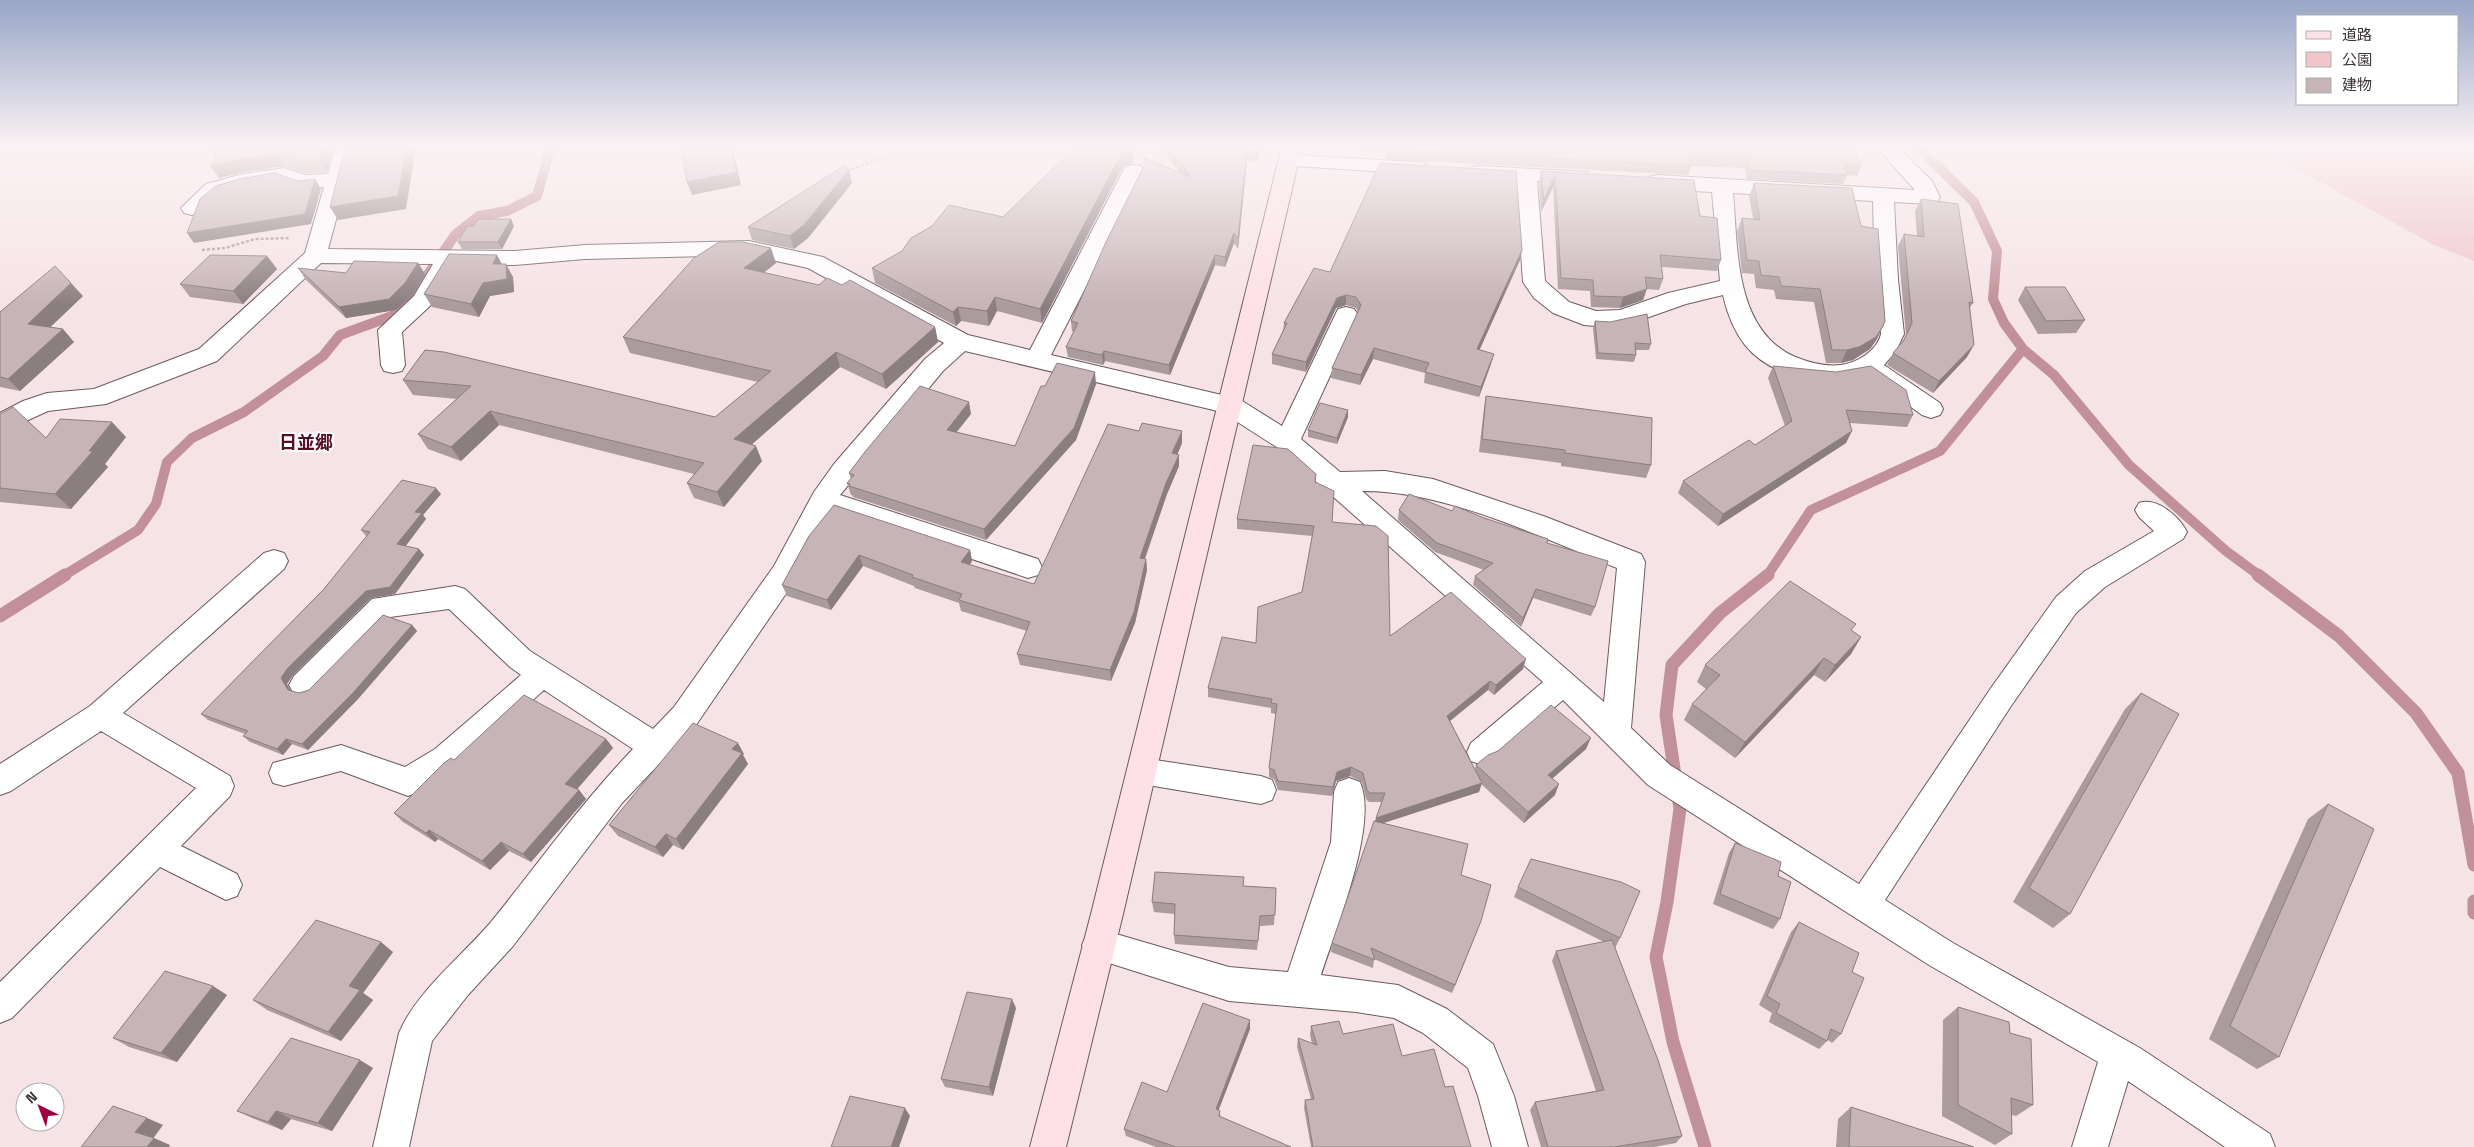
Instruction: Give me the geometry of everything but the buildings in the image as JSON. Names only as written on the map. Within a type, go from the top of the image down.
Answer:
[{"type":"street","points":[[192,208],[202,200]]},
{"type":"street","points":[[0,424],[32,407],[47,402],[97,398],[208,355],[318,246],[331,200]]},
{"type":"street","points":[[1036,361],[1119,200]]},
{"type":"street","points":[[1048,1147],[1142,771],[1279,200]]},
{"type":"street","points":[[1528,200],[1534,282],[1544,296],[1560,308],[1599,320],[1622,317],[1667,301],[1733,286]]},
{"type":"street","points":[[1724,200],[1733,286],[1741,317],[1749,333],[1772,356],[1805,370],[1824,374],[1849,373],[1867,365],[1882,354],[1892,336],[1887,291],[1883,200]]},
{"type":"street","points":[[318,246],[423,259],[515,258],[585,252],[749,248],[815,262],[961,342],[1036,361],[1230,404],[1287,441],[1563,682],[1658,775],[1941,954],[2118,1054],[2257,1147]]},
{"type":"street","points":[[393,365],[390,330],[422,301],[448,258]]},
{"type":"street","points":[[1287,441],[1346,315]]},
{"type":"street","points":[[391,1147],[416,1033],[456,983],[501,935],[611,793],[684,716],[784,574],[823,499],[843,471],[884,420],[934,365],[961,342]]},
{"type":"street","points":[[1867,365],[1931,409]]},
{"type":"street","points":[[1333,482],[1385,481],[1433,489],[1537,524],[1631,562],[1616,734]]},
{"type":"street","points":[[823,499],[1028,567]]},
{"type":"street","points":[[1863,905],[2066,605],[2096,579],[2174,532],[2148,510]]},
{"type":"street","points":[[0,781],[101,715],[274,561]]},
{"type":"street","points":[[304,685],[382,607],[456,597],[520,659],[655,747]]},
{"type":"street","points":[[284,773],[342,758],[408,782],[446,758],[542,674]]},
{"type":"street","points":[[1482,752],[1563,682]]},
{"type":"street","points":[[0,1006],[219,786],[101,715]]},
{"type":"street","points":[[1142,771],[1261,790]]},
{"type":"street","points":[[1299,991],[1347,842],[1349,792]]},
{"type":"street","points":[[156,849],[226,885]]},
{"type":"street","points":[[1099,945],[1229,984],[1356,995],[1398,1002],[1435,1021],[1481,1056],[1496,1096],[1510,1147]]},
{"type":"street","points":[[2090,1147],[2118,1054]]},
{"type":"path","points":[[202,250],[225,248],[255,239],[318,246]]},
{"type":"green space","points":[[2352,200],[2474,200],[2474,261],[2434,245]]},
{"type":"waterway","points":[[63,576],[138,530],[156,504],[167,462],[192,438],[244,412],[323,356],[340,335],[392,316],[413,296],[455,235],[479,216],[507,211],[530,200]]},
{"type":"waterway","points":[[1971,200],[1997,251],[1993,299],[2004,323],[2023,349]]},
{"type":"waterway","points":[[1767,576],[1811,510],[1940,451],[2023,349]]},
{"type":"waterway","points":[[2023,349],[2054,375],[2129,465],[2226,551],[2260,576]]},
{"type":"waterway","points":[[0,616],[65,575]]},
{"type":"waterway","points":[[2258,575],[2339,636],[2416,713],[2458,773],[2474,865]]},
{"type":"waterway","points":[[1705,1147],[1673,1042],[1656,957],[1667,902],[1680,809],[1666,715],[1672,665],[1720,613],[1767,576]]},
{"type":"waterway","points":[[2474,901],[2474,913]]},
{"type":"district","name":"日並郷","points":[[306,442]]}]
